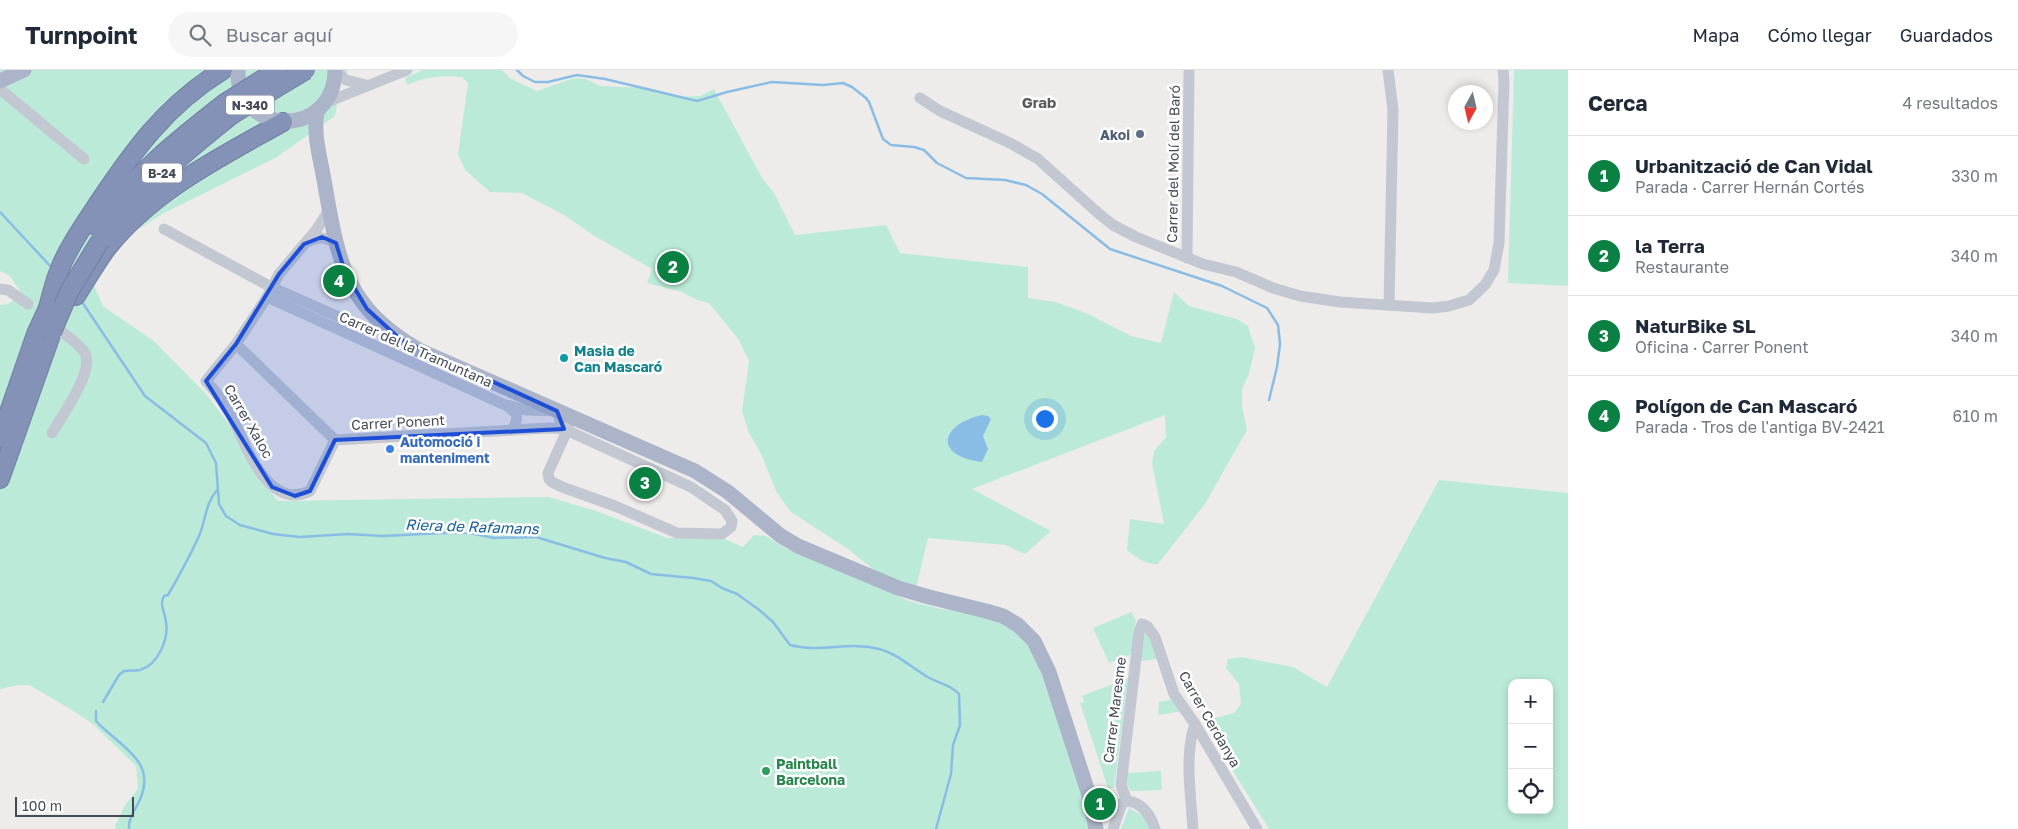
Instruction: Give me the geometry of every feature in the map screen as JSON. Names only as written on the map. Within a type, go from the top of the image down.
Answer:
[{"type":"highway","points":[[97,235],[146,136],[182,100],[223,70]]},
{"type":"highway","name":"B-24","points":[[0,479],[51,333],[48,308],[66,272],[97,235],[129,186],[170,146],[229,108],[277,70]]},
{"type":"highway","name":"B-24","points":[[229,108],[306,70]]},
{"type":"highway","points":[[97,235],[138,216],[170,189],[208,165],[286,122]]},
{"type":"highway","name":"B-24","points":[[0,438],[97,235]]},
{"type":"main road","points":[[0,81],[24,70]]},
{"type":"main road","name":"N-340","points":[[238,70],[240,88],[251,106],[262,116],[286,122],[300,120],[321,107]]},
{"type":"main road","points":[[335,70],[332,91],[321,107],[315,124],[318,147],[342,266],[357,293],[378,321],[400,339],[419,350],[674,460],[704,476],[728,492],[781,536],[798,546],[898,588],[1003,616],[1018,625],[1034,642],[1048,672],[1089,795],[1097,829]]},
{"type":"main road","points":[[286,122],[304,132],[318,147]]},
{"type":"street","points":[[335,70],[346,80],[366,85]]},
{"type":"street","name":"N-340","points":[[321,107],[366,85],[407,70]]},
{"type":"street","name":"Carrer del Molí del Baró","points":[[1187,258],[1189,70]]},
{"type":"street","points":[[1388,70],[1393,110],[1389,305]]},
{"type":"street","points":[[920,98],[940,111],[1010,142],[1038,159],[1113,225],[1136,237],[1187,258],[1236,272],[1273,288],[1300,296],[1340,302],[1433,308],[1460,304],[1479,292],[1494,270],[1499,243],[1503,70]]},
{"type":"street","points":[[0,89],[84,159]]},
{"type":"street","name":"Carrer Xaloc","points":[[330,210],[279,274],[236,344],[206,380],[230,413],[253,461],[272,486],[287,494],[295,496],[310,491],[335,440]]},
{"type":"street","points":[[164,229],[269,292],[366,329]]},
{"type":"street","points":[[304,244],[315,238],[322,238],[336,243]]},
{"type":"street","points":[[0,289],[8,290],[28,304]]},
{"type":"street","name":"Carrer del la Tramuntana","points":[[269,292],[503,404],[526,410],[557,411]]},
{"type":"street","points":[[51,333],[84,351],[87,364],[82,380],[52,433]]},
{"type":"street","name":"Carrer Ponent","points":[[236,344],[335,440],[512,430],[564,429],[606,432]]},
{"type":"street","points":[[503,404],[515,411],[518,416],[518,420],[512,430]]},
{"type":"street","points":[[557,411],[564,429]]},
{"type":"street","name":"Carrer Ponent","points":[[564,429],[691,488],[725,510],[732,521],[731,527],[722,534],[677,533],[615,506],[552,482],[549,479],[548,473],[565,435],[564,429]]},
{"type":"street","name":"Carrer Cerdanya","points":[[1142,624],[1147,626],[1155,637],[1170,686],[1195,724],[1257,829]]},
{"type":"street","name":"Carrer Maresme","points":[[1124,805],[1121,785],[1138,633],[1142,624]]},
{"type":"street","points":[[1192,829],[1190,750],[1191,734],[1195,724]]},
{"type":"street","points":[[1097,829],[1114,825],[1124,805],[1138,803],[1149,815],[1156,829]]},
{"type":"highlighted area","points":[[322,237],[336,243],[345,272],[367,309],[400,339],[557,411],[564,429],[335,440],[310,491],[295,496],[272,487],[206,381],[236,344],[279,274],[304,244]]},
{"type":"green space","points":[[0,70],[348,70],[341,82],[335,116],[277,157],[164,213],[132,233],[112,258],[94,286],[103,306],[155,342],[207,395],[231,427],[251,466],[278,501],[549,497],[599,512],[667,538],[725,539],[743,547],[754,535],[766,536],[785,548],[909,601],[941,609],[969,612],[997,620],[1016,632],[1033,652],[1076,766],[1090,829],[116,829],[115,826],[125,805],[138,789],[136,766],[93,724],[29,685],[18,685],[0,689],[0,305],[8,304],[22,294],[10,276],[0,271]]},
{"type":"green space","points":[[423,70],[502,70],[511,79],[537,91],[574,78],[586,79],[600,86],[649,88],[676,97],[700,96],[714,89],[762,178],[774,193],[795,235],[886,225],[900,253],[1028,267],[1028,298],[1056,302],[1088,314],[1131,336],[1161,343],[1174,292],[1189,306],[1237,319],[1248,326],[1255,348],[1249,374],[1242,389],[1242,406],[1247,430],[1205,504],[1158,564],[1145,562],[1127,550],[1130,519],[1164,524],[1152,463],[1154,451],[1166,437],[1165,415],[972,489],[1051,531],[1025,554],[1005,545],[928,538],[916,588],[879,574],[848,549],[791,512],[777,493],[761,454],[748,431],[742,411],[749,361],[739,340],[709,303],[697,300],[682,292],[647,283],[652,269],[593,235],[564,215],[522,193],[490,192],[465,170],[458,154],[468,83],[462,77],[440,77],[427,78],[407,85],[405,78]]},
{"type":"green space","points":[[1514,70],[1568,70],[1568,286],[1508,283]]},
{"type":"green space","points":[[1439,480],[1568,493],[1568,829],[1269,829],[1213,739],[1204,721],[1234,713],[1241,704],[1239,684],[1226,668],[1228,659],[1242,657],[1293,667],[1327,687]]},
{"type":"green space","points":[[1131,612],[1136,620],[1132,654],[1109,663],[1093,628]]},
{"type":"green space","points":[[1145,632],[1147,634],[1159,659],[1140,661]]},
{"type":"green space","points":[[1128,678],[1114,788],[1108,788],[1080,703],[1084,702],[1082,696]]},
{"type":"green space","points":[[1175,699],[1183,711],[1158,715],[1159,702]]},
{"type":"green space","points":[[1161,771],[1162,790],[1131,791],[1127,785],[1127,773]]},
{"type":"green space","points":[[1129,808],[1146,818],[1149,829],[1121,829]]},
{"type":"water","points":[[982,415],[988,416],[991,419],[983,436],[988,449],[982,462],[966,459],[956,454],[950,447],[948,440],[950,433],[957,426]]},
{"type":"waterway","points":[[517,70],[523,76],[535,82],[548,82],[577,75],[605,79],[697,101],[772,82],[823,85],[843,83],[852,87],[866,98],[883,139],[891,145],[924,150],[937,163],[966,178],[1005,180],[1026,185],[1042,194],[1110,249],[1222,286],[1267,308],[1278,325],[1280,344],[1269,400]]},
{"type":"waterway","name":"Riera de Rafamans","points":[[0,212],[53,269]]},
{"type":"waterway","name":"Riera de Rafamans","points":[[80,299],[145,396],[206,443],[216,463],[219,504],[226,516],[240,525],[273,534],[299,537],[348,534],[383,536],[443,533],[470,533],[494,538],[536,537],[605,558],[626,562],[651,574],[711,581],[737,594],[758,609],[773,622],[790,645],[812,648],[857,646],[879,649],[891,654],[926,676],[952,688],[959,694],[960,725],[953,745],[951,774],[936,829]]},
{"type":"waterway","points":[[103,702],[119,675],[124,671],[140,670],[146,667],[152,663],[161,650],[166,636],[162,606],[164,596],[168,595],[192,551],[210,501],[217,490]]},
{"type":"waterway","points":[[96,711],[96,721],[132,754],[139,763],[143,773],[144,784],[141,797],[131,817],[129,829]]},
{"type":"place","name":"Akoi","points":[[1140,134]]},
{"type":"place","name":"la Terra","points":[[673,267]]},
{"type":"place","name":"Polígon de Can Mascaró","points":[[339,281]]},
{"type":"place","name":"Masia de Can Mascaró","points":[[564,358]]},
{"type":"place","name":"Automoció i manteniment","points":[[390,449]]},
{"type":"place","name":"NaturBike SL","points":[[645,483]]},
{"type":"place","name":"Paintball Barcelona","points":[[766,771]]},
{"type":"place","name":"Urbanització de Can Vidal","points":[[1100,804]]},
{"type":"district","name":"Grab","points":[[1039,102]]}]
